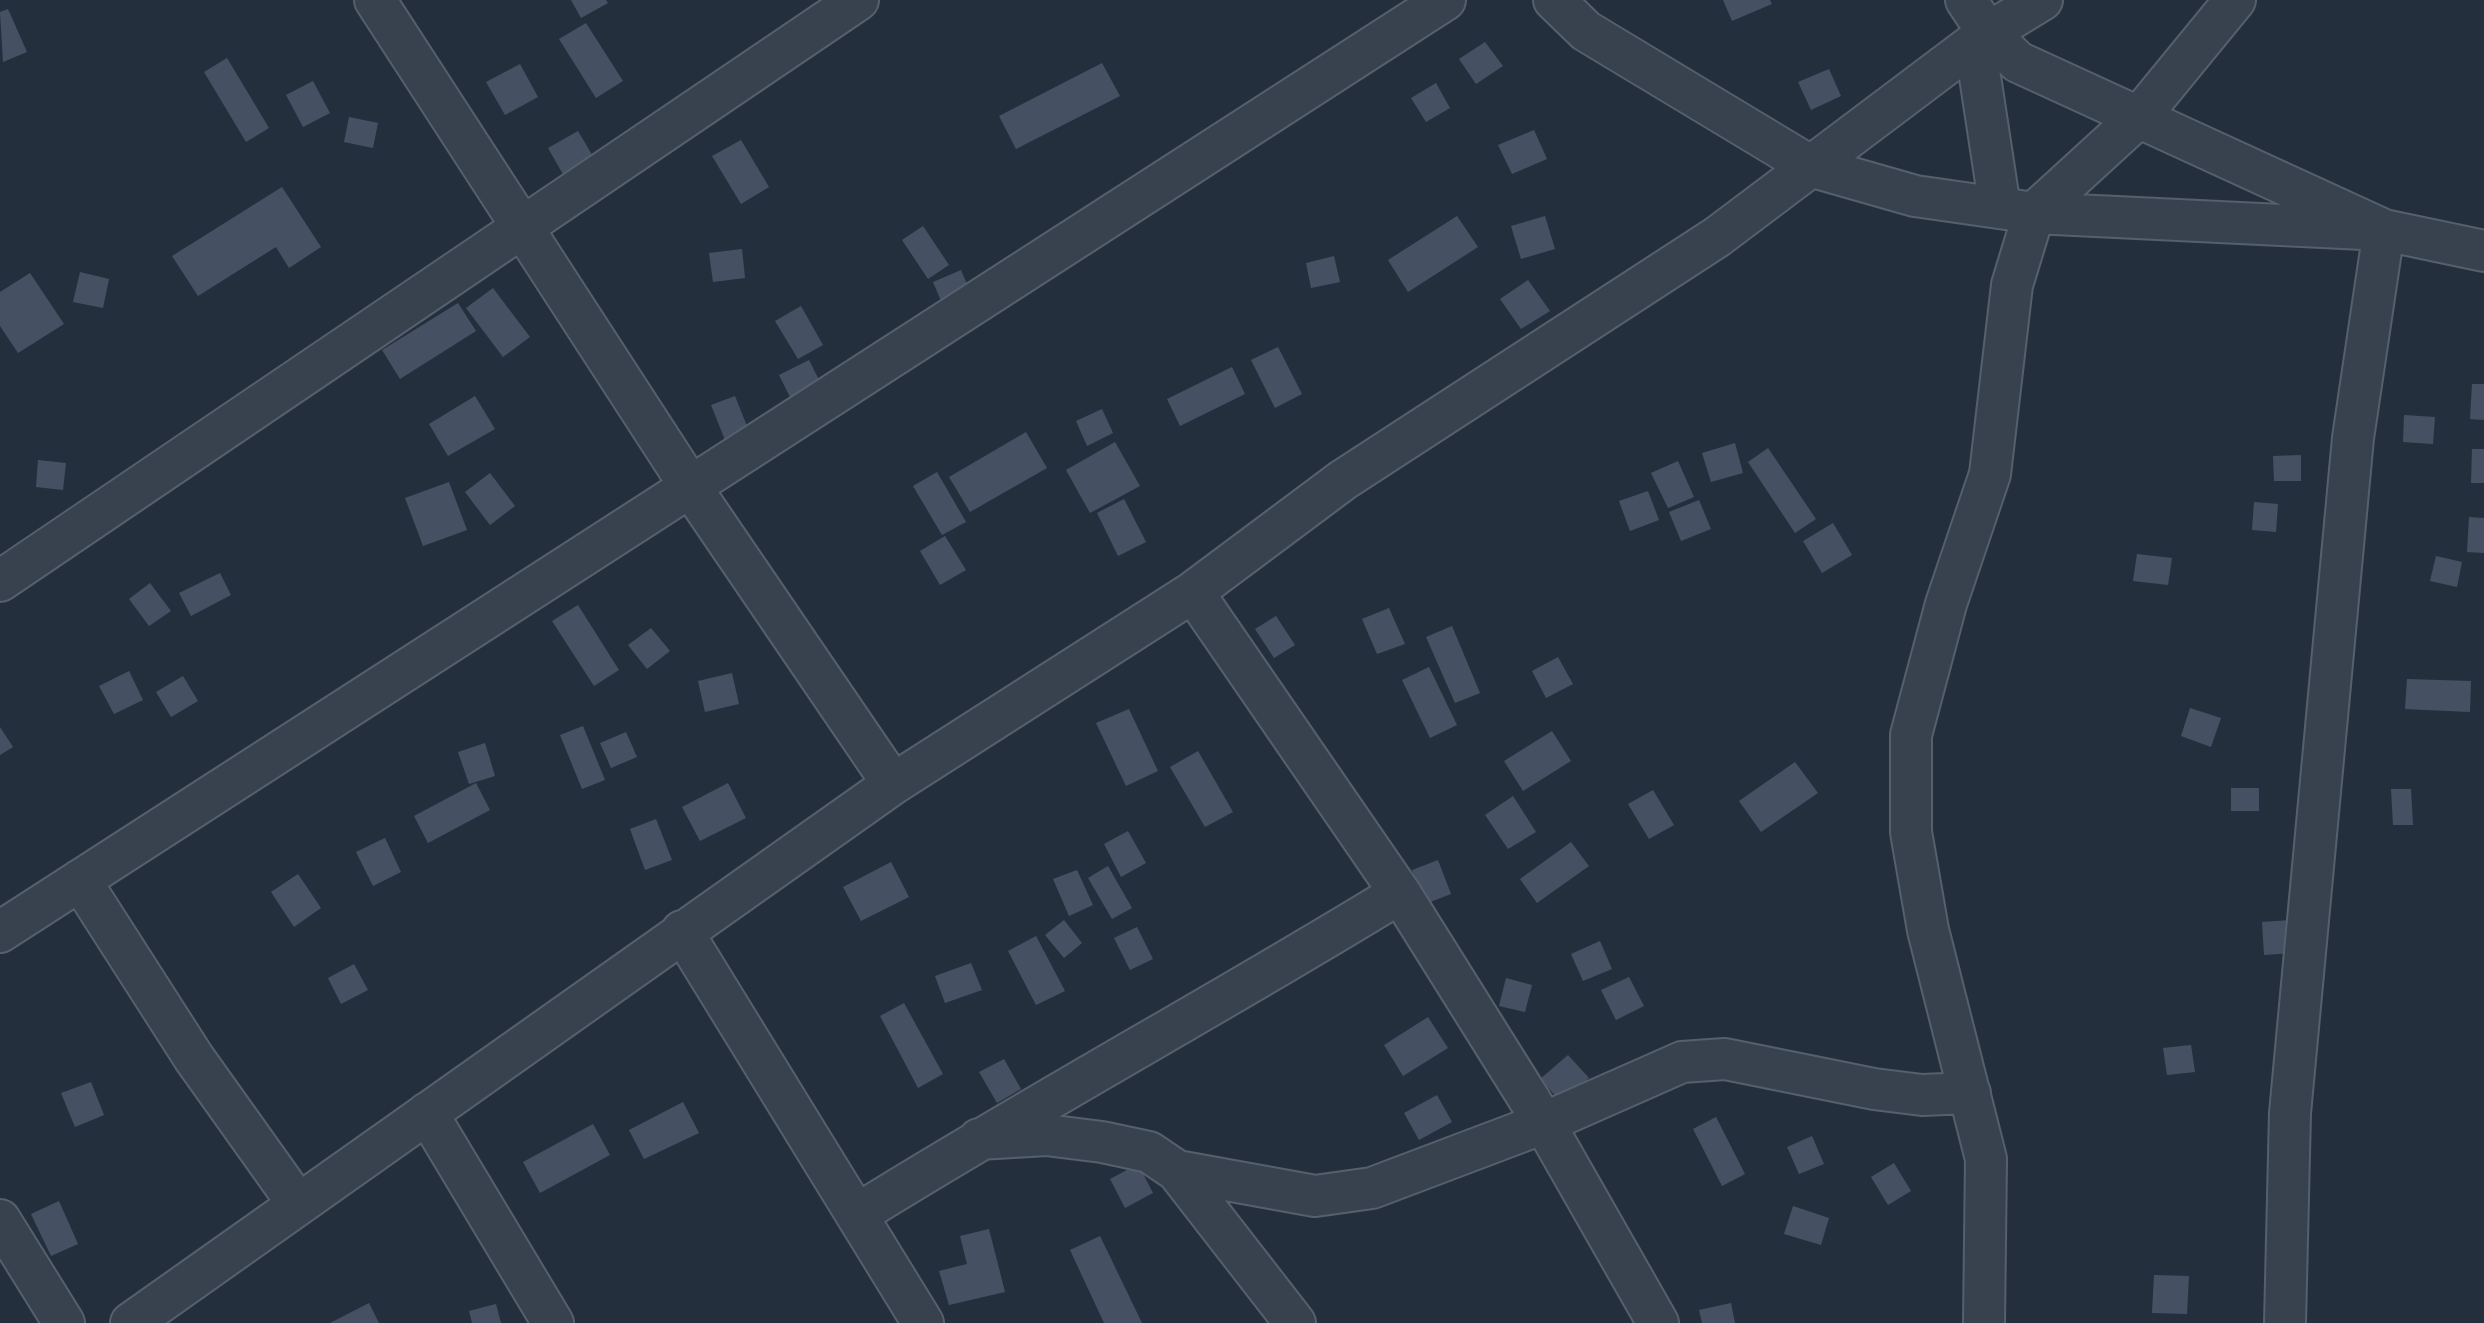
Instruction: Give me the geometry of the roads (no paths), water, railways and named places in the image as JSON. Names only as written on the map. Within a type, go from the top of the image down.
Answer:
[{"type":"street","points":[[374,0],[692,489],[893,784]]},
{"type":"street","points":[[0,581],[520,225],[808,13],[858,0]]},
{"type":"street","points":[[0,932],[1445,0]]},
{"type":"street","points":[[1554,0],[1586,30],[1810,166],[1915,196],[2017,210],[2384,230],[2484,251]]},
{"type":"street","points":[[1966,0],[1982,39],[2017,210],[2012,286],[1990,474],[1946,604],[1911,735],[1911,832],[1928,930],[1986,1159],[1984,1323]]},
{"type":"street","points":[[131,1323],[893,784],[1194,592],[1343,480],[1717,236],[1982,39],[2042,0]]},
{"type":"street","points":[[2017,210],[2140,116],[2235,0]]},
{"type":"street","points":[[1982,39],[2018,62],[2384,230]]},
{"type":"street","points":[[2285,1323],[2290,1114],[2353,438],[2384,230]]},
{"type":"street","points":[[1194,592],[1400,893],[1544,1123],[1658,1323]]},
{"type":"street","points":[[80,880],[194,1058],[298,1204]]},
{"type":"street","points":[[858,1214],[979,1138],[1251,984],[1400,893]]},
{"type":"street","points":[[682,932],[923,1323]]},
{"type":"street","points":[[1177,1171],[1315,1196],[1372,1188],[1544,1123],[1682,1062],[1711,1060],[1906,1094],[1970,1093]]},
{"type":"street","points":[[426,1112],[553,1323]]},
{"type":"street","points":[[979,1138],[1046,1136],[1149,1152],[1177,1171],[1295,1323]]},
{"type":"street","points":[[0,1220],[64,1323]]}]
